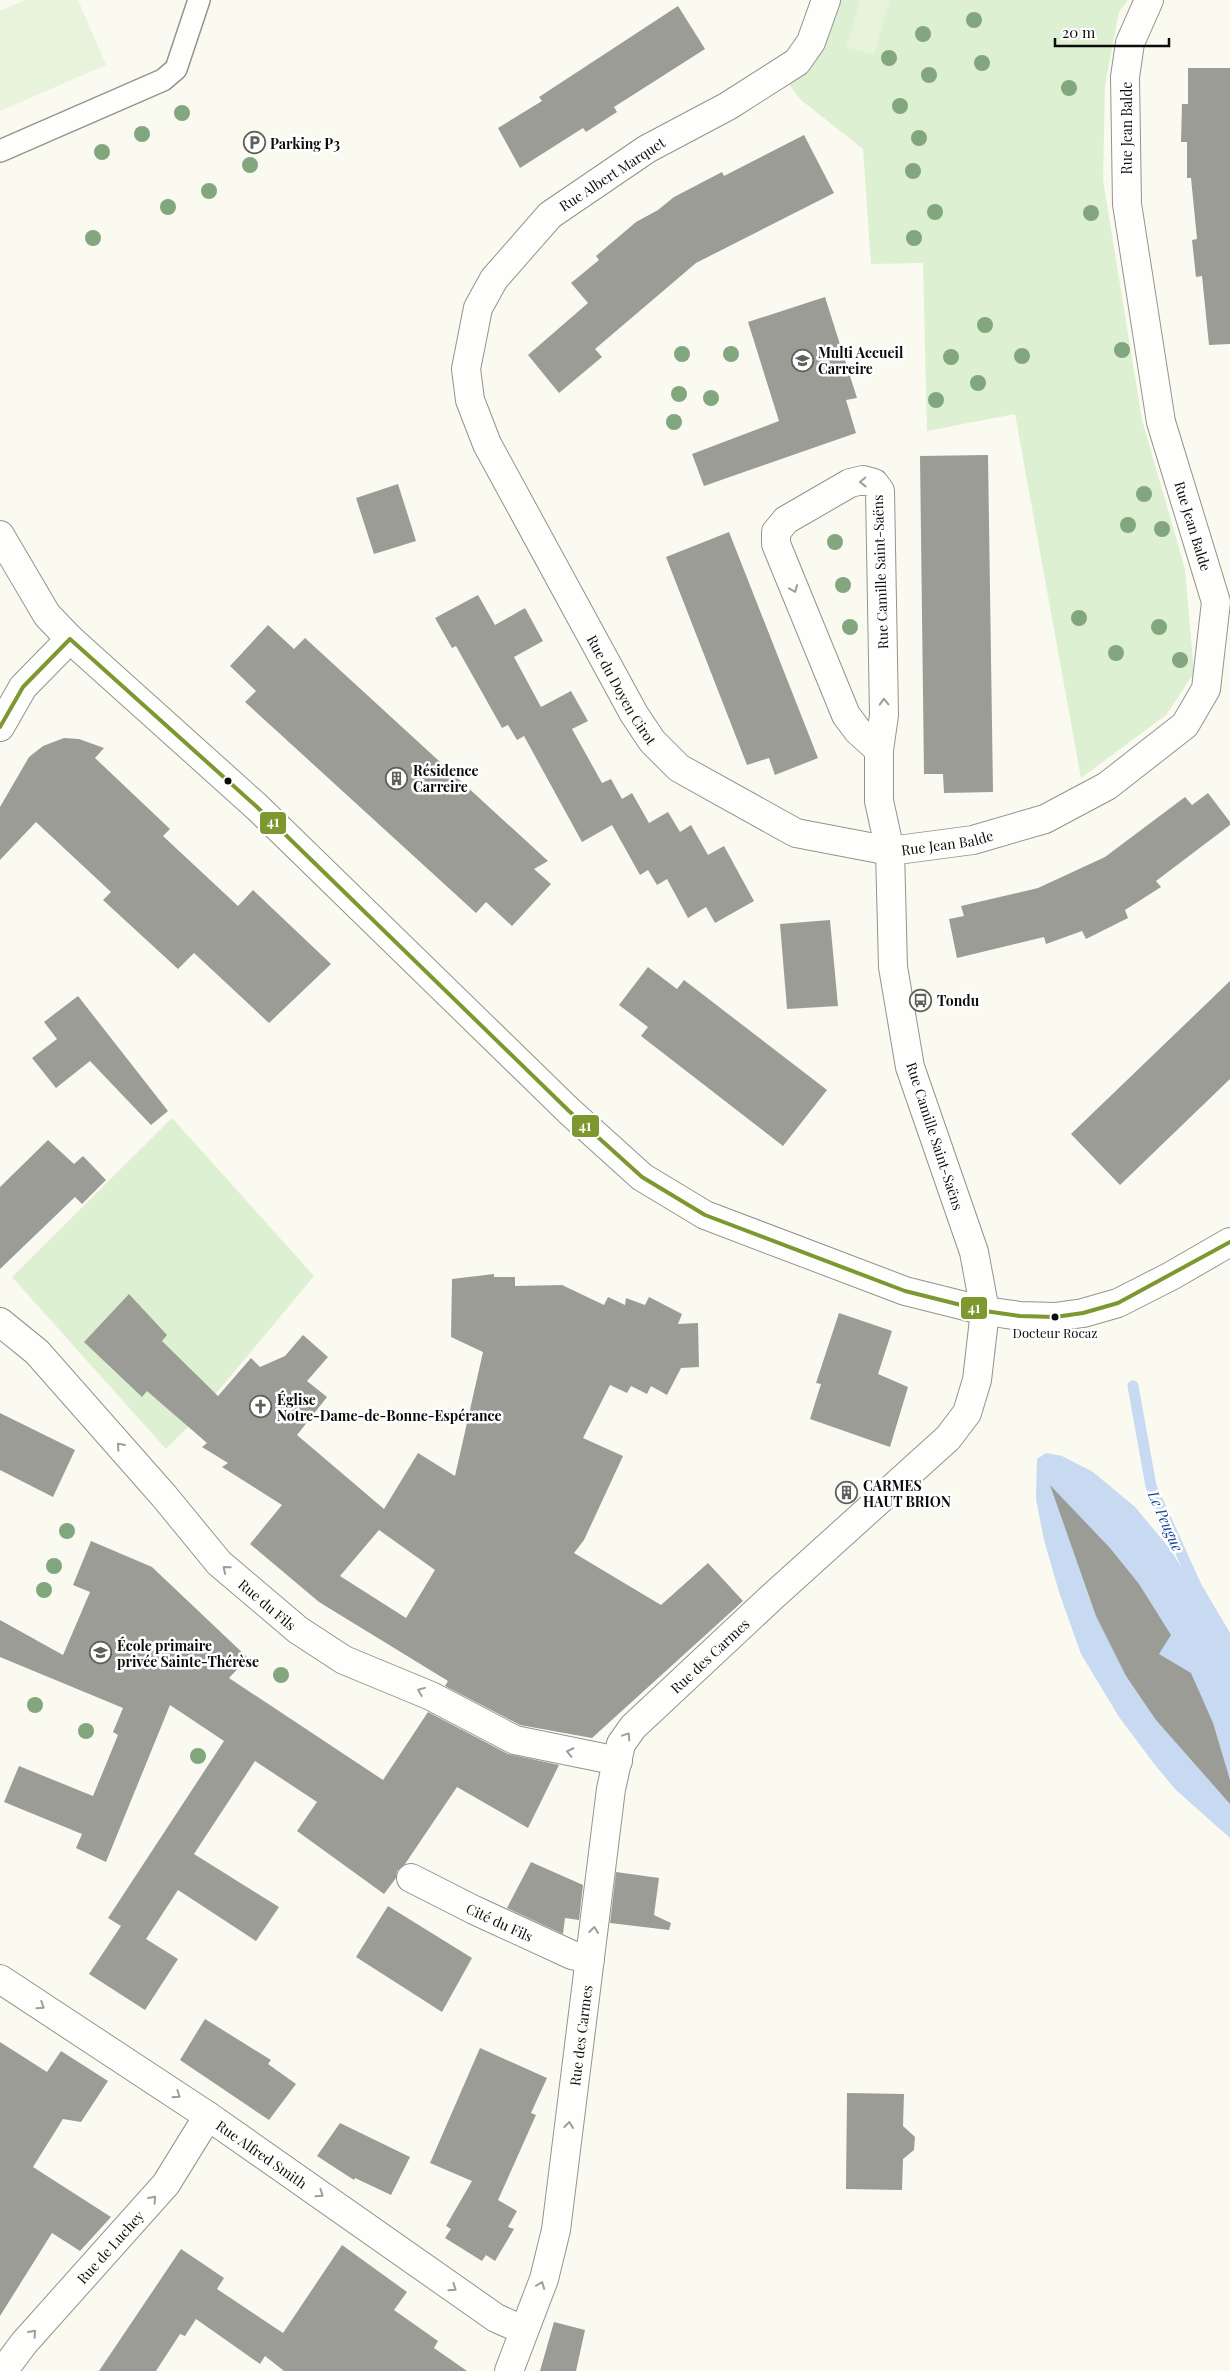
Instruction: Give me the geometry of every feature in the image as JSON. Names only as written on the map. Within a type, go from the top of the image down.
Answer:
[{"type":"street","name":"Rue Albert Marquet","points":[[470,400],[466,368],[478,308],[494,279],[513,255],[550,215],[590,187],[647,149],[728,106],[797,62],[812,42],[826,0]]},
{"type":"street","name":"Rue Jean Balde","points":[[890,851],[973,840],[1045,819],[1107,786],[1185,725],[1206,689],[1216,602],[1161,422],[1127,204],[1125,77],[1130,43],[1149,0]]},
{"type":"street","name":"Rue du Doyen Cirot","points":[[470,400],[487,444],[634,714],[652,742],[679,768],[796,832],[890,851]]},
{"type":"street","name":"Rue Camille Saint-Saëns","points":[[879,750],[858,731],[846,716],[776,544],[776,532],[786,520],[850,483],[863,480],[874,483],[880,491],[884,715],[879,750],[879,801],[890,851],[892,967],[910,1067],[974,1252],[985,1311]]},
{"type":"street","points":[[0,536],[47,615],[70,639],[257,807],[569,1112],[642,1177],[704,1215],[905,1291],[985,1311],[1020,1316],[1055,1317],[1083,1313],[1118,1303],[1171,1276],[1230,1242]]},
{"type":"street","points":[[0,727],[24,686],[70,639]]},
{"type":"street","name":"Rue des Carmes","points":[[509,2371],[544,2279],[556,2230],[611,1789],[622,1744],[632,1727],[948,1438],[967,1413],[977,1380],[985,1311]]},
{"type":"street","name":"Rue du Fils","points":[[0,1322],[37,1352],[164,1496],[219,1563],[298,1630],[344,1660],[431,1696],[515,1740],[618,1761]]},
{"type":"street","name":"Cité du Fils","points":[[412,1878],[474,1910],[572,1955],[590,1959]]},
{"type":"street","name":"Rue Alfred Smith","points":[[0,1980],[208,2116],[496,2318],[523,2330]]},
{"type":"street","name":"Rue de Luchey","points":[[3,2371],[24,2343],[166,2184],[208,2116]]},
{"type":"lane","points":[[0,151],[163,80],[176,69],[198,0]]},
{"type":"green space","points":[[25,0],[78,0],[106,65],[0,111],[0,11]]},
{"type":"green space","points":[[826,0],[1128,0],[1119,12],[1105,85],[1103,180],[1142,420],[1185,569],[1194,673],[1166,715],[1081,778],[1015,414],[927,431],[923,263],[871,264],[863,149],[801,100],[781,74]]},
{"type":"green space","points":[[860,0],[890,0],[874,55],[846,47]]},
{"type":"green space","points":[[172,1118],[314,1276],[188,1427],[166,1449],[12,1277]]},
{"type":"water","points":[[1046,1453],[1062,1456],[1093,1472],[1135,1507],[1170,1549],[1230,1644],[1230,1838],[1176,1790],[1155,1765],[1119,1717],[1081,1654],[1059,1592],[1044,1540],[1036,1499],[1037,1459]]},
{"type":"building","points":[[678,6],[705,49],[614,107],[617,112],[586,132],[583,128],[520,168],[498,128],[542,101],[539,97]]},
{"type":"building","points":[[1188,68],[1230,68],[1230,344],[1209,345],[1202,276],[1196,277],[1192,240],[1197,239],[1191,178],[1187,178],[1187,142],[1181,142],[1182,104],[1188,104]]},
{"type":"building","points":[[804,135],[834,193],[696,263],[595,349],[602,357],[559,393],[528,355],[588,303],[571,283],[599,260],[596,256],[636,222],[658,210],[674,197],[722,172],[724,176]]},
{"type":"building","name":"Multi Accueil Carreire","points":[[825,297],[857,398],[846,400],[856,433],[704,486],[692,454],[779,421],[748,322]]},
{"type":"building","points":[[988,455],[993,792],[944,793],[943,774],[924,774],[920,456]]},
{"type":"building","points":[[398,484],[416,541],[374,554],[356,498]]},
{"type":"building","points":[[729,532],[818,758],[775,775],[769,758],[747,765],[666,557]]},
{"type":"building","points":[[478,595],[495,625],[525,608],[543,641],[514,657],[541,707],[571,691],[588,721],[572,729],[602,783],[611,779],[622,799],[632,793],[649,823],[668,812],[680,832],[691,825],[708,855],[724,846],[754,901],[715,923],[706,907],[688,918],[667,879],[657,885],[648,870],[640,875],[612,825],[582,842],[524,736],[517,740],[508,725],[502,728],[456,646],[452,648],[435,618]]},
{"type":"building","name":"Résidence Carreire","points":[[268,625],[294,649],[305,638],[548,861],[534,869],[551,884],[512,926],[486,902],[476,913],[245,702],[256,691],[230,666]]},
{"type":"building","points":[[64,738],[79,739],[104,748],[95,758],[170,829],[163,836],[238,906],[253,890],[331,964],[269,1023],[194,953],[178,969],[103,900],[111,892],[36,822],[0,860],[0,807],[29,757],[43,746]]},
{"type":"building","points":[[1208,793],[1230,822],[1230,825],[1156,881],[1161,887],[1125,910],[1128,918],[1086,939],[1082,931],[1046,944],[1044,937],[957,958],[949,919],[964,916],[961,906],[1038,888],[1105,857],[1185,797],[1192,805]]},
{"type":"building","points":[[830,920],[838,1006],[787,1009],[780,924]]},
{"type":"building","points":[[648,967],[677,989],[684,980],[827,1090],[783,1146],[641,1036],[648,1027],[619,1005]]},
{"type":"building","points":[[1230,981],[1230,1079],[1120,1185],[1071,1134]]},
{"type":"building","points":[[78,996],[168,1111],[151,1125],[90,1061],[56,1088],[32,1058],[57,1039],[44,1022]]},
{"type":"building","points":[[48,1140],[74,1164],[83,1156],[106,1180],[82,1204],[75,1197],[0,1269],[0,1187]]},
{"type":"building","points":[[494,1274],[494,1277],[515,1277],[515,1286],[562,1285],[604,1305],[608,1297],[625,1305],[626,1298],[645,1305],[649,1297],[682,1314],[678,1324],[698,1323],[699,1367],[681,1368],[667,1395],[651,1386],[647,1394],[631,1386],[627,1393],[610,1385],[583,1438],[623,1456],[584,1540],[574,1553],[661,1605],[708,1563],[743,1601],[592,1738],[520,1725],[445,1686],[448,1681],[319,1602],[250,1544],[282,1505],[222,1467],[228,1463],[202,1447],[207,1443],[147,1391],[142,1397],[84,1342],[129,1294],[167,1335],[162,1341],[218,1396],[251,1358],[260,1367],[285,1356],[303,1335],[328,1357],[307,1381],[327,1397],[297,1435],[384,1509],[418,1453],[455,1476],[483,1352],[451,1337],[452,1279]],"holes":[[[379,1530],[435,1570],[406,1618],[340,1576]]]},
{"type":"building","points":[[839,1313],[892,1331],[878,1374],[908,1387],[890,1447],[810,1419],[821,1384],[816,1383]]},
{"type":"building","points":[[0,1413],[75,1450],[53,1497],[0,1470]]},
{"type":"building","points":[[1050,1485],[1110,1548],[1139,1584],[1171,1635],[1159,1654],[1191,1673],[1213,1723],[1230,1780],[1230,1804],[1156,1720],[1126,1676],[1096,1616]]},
{"type":"building","points":[[91,1541],[152,1567],[248,1658],[229,1678],[383,1780],[428,1712],[508,1754],[559,1765],[528,1828],[457,1787],[405,1864],[397,1871],[396,1878],[384,1894],[297,1831],[317,1802],[255,1761],[194,1854],[279,1907],[256,1941],[178,1890],[146,1939],[178,1959],[145,2010],[89,1974],[121,1926],[108,1918],[224,1741],[170,1705],[106,1862],[76,1848],[82,1834],[4,1802],[19,1766],[93,1796],[118,1735],[113,1732],[123,1708],[0,1657],[0,1620],[63,1655],[90,1592],[73,1585]]},
{"type":"building","points":[[531,1862],[583,1885],[579,1920],[565,1918],[563,1934],[507,1908]]},
{"type":"building","points":[[616,1872],[659,1878],[654,1915],[671,1923],[669,1930],[610,1923]]},
{"type":"building","points":[[388,1906],[472,1958],[442,2012],[356,1957]]},
{"type":"building","points":[[205,2019],[271,2060],[268,2064],[296,2084],[269,2120],[180,2060]]},
{"type":"building","points":[[0,2042],[47,2072],[61,2051],[108,2081],[81,2122],[63,2119],[33,2167],[111,2217],[80,2251],[52,2233],[0,2316]]},
{"type":"building","points":[[480,2048],[547,2078],[531,2113],[536,2115],[498,2200],[517,2211],[508,2227],[514,2229],[495,2261],[486,2255],[482,2261],[445,2238],[451,2229],[446,2226],[472,2181],[430,2163]]},
{"type":"building","points":[[847,2093],[904,2094],[903,2126],[915,2137],[914,2150],[903,2159],[902,2190],[846,2189]]},
{"type":"building","points":[[340,2123],[410,2157],[391,2195],[355,2178],[354,2180],[317,2156]]},
{"type":"building","points":[[342,2245],[407,2292],[394,2310],[438,2341],[434,2348],[467,2371],[284,2371],[265,2356],[260,2364],[196,2319],[185,2336],[180,2334],[156,2371],[99,2371],[181,2249],[224,2278],[217,2289],[283,2333]]},
{"type":"building","points":[[554,2322],[585,2330],[576,2371],[540,2371]]},
{"type":"waterway","name":"Le Peugue","points":[[1133,1386],[1151,1486],[1196,1586],[1230,1644]]},
{"type":"transit line","name":"41","points":[[70,639],[257,807],[569,1111],[642,1177],[705,1215],[905,1291],[985,1311],[1020,1316],[1055,1317],[1083,1313],[1118,1303],[1230,1242]]},
{"type":"transit line","name":"41","points":[[0,727],[23,687],[70,639]]},
{"type":"place","name":"Parking P3","points":[[254,143]]},
{"type":"place","name":"Multi Accueil Carreire","points":[[802,360]]},
{"type":"place","name":"Résidence Carreire","points":[[397,778]]},
{"type":"place","name":"Tondu","points":[[921,1000]]},
{"type":"place","name":"Docteur Rocaz","points":[[1055,1317]]},
{"type":"place","name":"Église Notre-Dame-de-Bonne-Espérance","points":[[261,1407]]},
{"type":"place","name":"CARMES HAUT BRION","points":[[847,1493]]},
{"type":"place","name":"École primaire privée Sainte-Thérèse","points":[[101,1653]]}]
